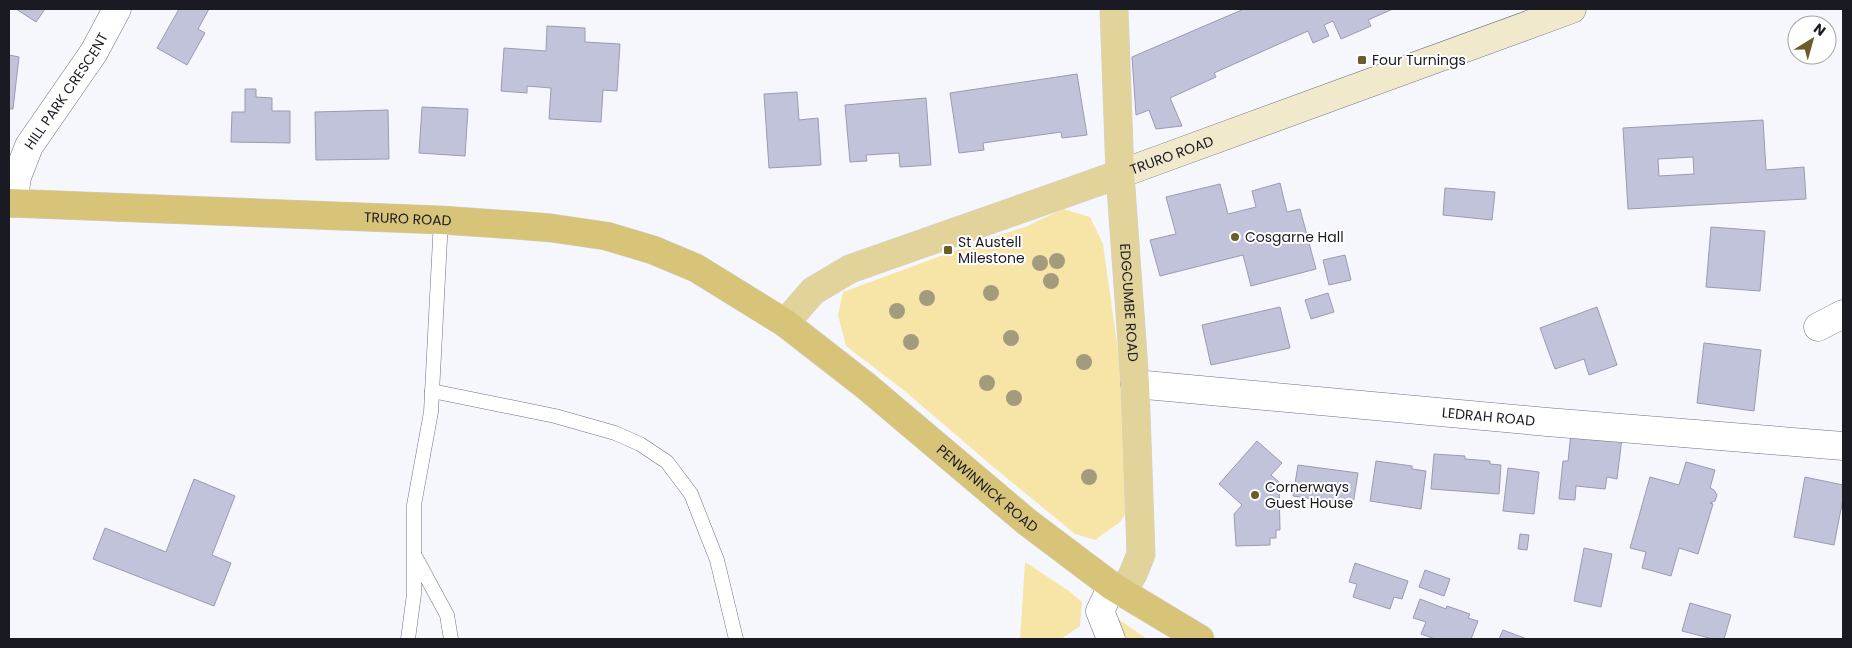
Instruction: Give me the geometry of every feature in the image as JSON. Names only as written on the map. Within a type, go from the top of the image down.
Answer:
[{"type":"highway","name":"TRURO ROAD","points":[[11,203],[441,220],[551,228],[606,236],[696,268],[785,323],[866,386]]},
{"type":"highway","name":"PENWINNICK ROAD","points":[[866,386],[1027,522],[1117,589],[1200,639]]},
{"type":"main road","name":"EDGCUMBE ROAD","points":[[1114,9],[1120,174],[1135,384],[1141,554],[1133,574],[1117,589]]},
{"type":"main road","name":"TRURO ROAD","points":[[785,323],[812,291],[850,269],[1120,174],[1572,9]]},
{"type":"street","name":"HILL PARK CRESCENT","points":[[11,203],[17,177],[29,146],[94,52],[117,9]]},
{"type":"street","points":[[1818,328],[1843,314]]},
{"type":"street","name":"LEDRAH ROAD","points":[[1135,384],[1547,422],[1843,446]]},
{"type":"street","points":[[1111,639],[1100,611],[1117,589]]},
{"type":"lane","points":[[408,639],[414,594],[414,505],[431,412],[441,220]]},
{"type":"lane","points":[[432,390],[555,416],[615,433],[640,444],[667,462],[691,494],[717,560],[736,639]]},
{"type":"lane","points":[[414,553],[447,616],[451,639]]},
{"type":"shaded area","points":[[1063,209],[1090,217],[1103,244],[1120,365],[1133,503],[1120,522],[1095,540],[1075,534],[906,392],[846,346],[838,315],[843,292],[984,240],[1025,227]]},
{"type":"shaded area","points":[[1025,562],[1069,591],[1082,602],[1080,626],[1061,639],[1020,639]]},
{"type":"shaded area","points":[[1117,618],[1147,639],[1127,639],[1121,635]]},
{"type":"building","points":[[16,9],[45,9],[36,22]]},
{"type":"building","points":[[179,9],[209,9],[198,29],[205,33],[187,65],[157,48]]},
{"type":"building","points":[[1244,9],[1393,9],[1368,20],[1371,26],[1341,39],[1333,21],[1324,25],[1329,36],[1313,43],[1308,31],[1214,73],[1216,77],[1170,98],[1182,126],[1156,129],[1149,110],[1136,115],[1132,57]]},
{"type":"building","points":[[547,26],[585,28],[585,42],[620,44],[617,91],[603,90],[601,122],[549,119],[551,88],[527,86],[527,93],[501,91],[504,48],[546,51]]},
{"type":"building","points":[[9,55],[19,57],[13,109],[9,109]]},
{"type":"building","points":[[1077,74],[1087,135],[1062,138],[1061,132],[983,143],[984,150],[959,153],[950,93]]},
{"type":"building","points":[[245,89],[256,89],[256,97],[272,98],[272,111],[290,111],[290,143],[231,142],[232,112],[245,112]]},
{"type":"building","points":[[797,92],[799,120],[818,118],[821,165],[769,168],[764,94]]},
{"type":"building","points":[[926,98],[931,165],[900,167],[899,153],[866,155],[867,161],[850,162],[845,105]]},
{"type":"building","points":[[422,107],[468,109],[465,156],[419,153]]},
{"type":"building","points":[[388,110],[389,159],[316,160],[315,112]]},
{"type":"building","points":[[1763,120],[1766,170],[1804,167],[1806,199],[1628,209],[1623,128]],"holes":[[[1693,157],[1694,174],[1659,176],[1658,159]]]},
{"type":"building","name":"Cosgarne Hall","points":[[1280,183],[1287,212],[1300,209],[1316,269],[1251,286],[1243,255],[1160,276],[1150,240],[1176,234],[1166,197],[1220,184],[1228,214],[1256,207],[1252,191]]},
{"type":"building","points":[[1445,188],[1495,192],[1492,220],[1443,215]]},
{"type":"building","points":[[1711,227],[1765,231],[1760,291],[1706,287]]},
{"type":"building","points":[[1345,255],[1351,280],[1329,285],[1323,260]]},
{"type":"building","points":[[1328,293],[1334,312],[1311,319],[1305,300]]},
{"type":"building","points":[[1280,307],[1290,348],[1211,365],[1202,325]]},
{"type":"building","points":[[1597,307],[1617,365],[1589,375],[1584,359],[1555,369],[1540,328]]},
{"type":"building","points":[[1704,343],[1761,350],[1754,411],[1697,403]]},
{"type":"building","points":[[1571,433],[1622,438],[1617,479],[1607,477],[1605,489],[1576,486],[1575,500],[1559,499],[1563,461],[1568,461]]},
{"type":"building","name":"Cornerways Guest House","points":[[1257,441],[1282,463],[1271,475],[1279,482],[1280,530],[1276,530],[1276,538],[1270,538],[1270,545],[1236,546],[1234,514],[1242,505],[1219,484]]},
{"type":"building","points":[[1434,454],[1465,456],[1465,459],[1490,461],[1490,464],[1501,465],[1499,494],[1431,489]]},
{"type":"building","points":[[1376,461],[1412,466],[1412,469],[1426,471],[1421,509],[1370,501]]},
{"type":"building","points":[[1686,462],[1715,470],[1710,488],[1717,495],[1715,501],[1710,503],[1713,504],[1698,554],[1679,548],[1671,576],[1642,568],[1646,552],[1630,548],[1650,477],[1679,485]]},
{"type":"building","points":[[1298,465],[1358,473],[1353,505],[1293,496]]},
{"type":"building","points":[[1508,468],[1539,472],[1534,514],[1503,511]]},
{"type":"building","points":[[1805,477],[1843,485],[1843,499],[1834,545],[1794,537]]},
{"type":"building","points":[[194,479],[235,496],[212,555],[231,563],[214,606],[93,559],[105,528],[166,552]]},
{"type":"building","points":[[1520,534],[1529,535],[1527,550],[1518,549]]},
{"type":"building","points":[[1584,548],[1612,554],[1601,607],[1574,601]]},
{"type":"building","points":[[1355,563],[1408,581],[1402,599],[1394,597],[1390,609],[1353,597],[1357,584],[1349,582]]},
{"type":"building","points":[[1425,570],[1450,579],[1444,596],[1419,587]]},
{"type":"building","points":[[1420,599],[1446,609],[1447,606],[1470,614],[1468,618],[1478,621],[1471,639],[1435,639],[1421,634],[1426,622],[1413,618]]},
{"type":"building","points":[[1690,603],[1731,615],[1724,639],[1713,639],[1682,631]]},
{"type":"building","points":[[1503,630],[1527,639],[1499,639]]},
{"type":"place","name":"Four Turnings","points":[[1362,60]]},
{"type":"place","name":"Cosgarne Hall","points":[[1235,237]]},
{"type":"place","name":"St Austell Milestone","points":[[948,250]]},
{"type":"place","name":"Cornerways Guest House","points":[[1255,495]]}]
